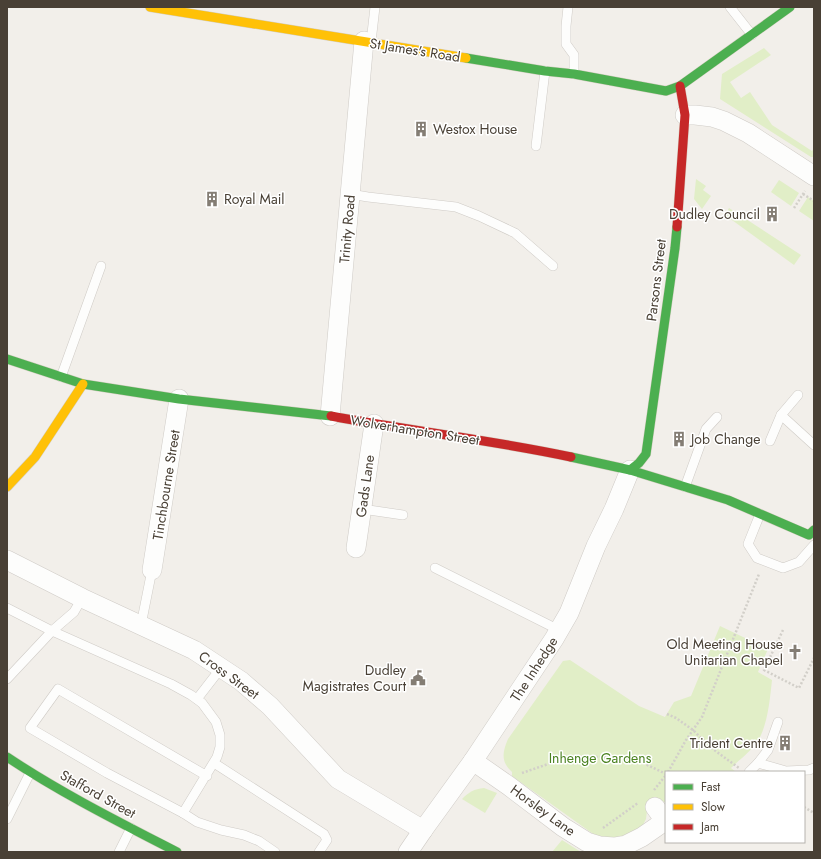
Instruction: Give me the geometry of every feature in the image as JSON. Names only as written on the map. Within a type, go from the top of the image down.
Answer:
[{"type":"main road","name":"St James's Road","points":[[150,7],[198,11],[368,42],[545,72],[574,74],[666,91],[680,86]]},
{"type":"main road","points":[[680,86],[790,7]]},
{"type":"main road","name":"Parsons Street","points":[[630,470],[639,463],[646,454],[674,253],[685,115],[680,86]]},
{"type":"main road","name":"Wolverhampton Street","points":[[7,359],[83,384],[180,399],[330,416],[553,453],[630,470],[728,500],[813,537]]},
{"type":"main road","points":[[7,487],[35,458],[83,384]]},
{"type":"main road","name":"Stafford Street","points":[[7,757],[30,773],[97,811],[177,852]]},
{"type":"street","name":"Trinity Road","points":[[330,416],[350,194],[368,42]]},
{"type":"street","points":[[685,115],[712,117],[724,121],[748,133],[810,175]]},
{"type":"street","name":"Tinchbourne Street","points":[[152,570],[180,399]]},
{"type":"street","name":"Gads Lane","points":[[356,548],[374,424]]},
{"type":"street","name":"The Inhedge","points":[[408,852],[473,761],[569,613],[596,546],[614,509],[630,470]]},
{"type":"street","name":"Cross Street","points":[[7,560],[82,598],[194,650],[241,681],[270,706],[338,779],[423,830]]},
{"type":"street","name":"Horsley Lane","points":[[473,761],[510,786],[563,827],[587,842],[600,846],[622,849],[626,845],[642,837],[656,808]]},
{"type":"lane","points":[[368,42],[375,7]]},
{"type":"lane","points":[[568,7],[566,44],[574,55],[574,74]]},
{"type":"lane","points":[[730,7],[752,35]]},
{"type":"lane","points":[[536,146],[545,72]]},
{"type":"lane","points":[[350,194],[456,207],[515,233],[553,266]]},
{"type":"lane","points":[[61,377],[101,266]]},
{"type":"lane","points":[[770,441],[781,415],[798,395]]},
{"type":"lane","points":[[781,415],[814,445]]},
{"type":"lane","points":[[684,487],[706,429],[717,417]]},
{"type":"lane","points":[[362,509],[403,515]]},
{"type":"lane","points":[[760,514],[748,544],[757,558],[784,568],[799,562],[813,537]]},
{"type":"lane","points":[[435,568],[559,630]]},
{"type":"lane","points":[[141,625],[152,570]]},
{"type":"lane","points":[[7,679],[52,631],[74,612],[82,598]]},
{"type":"lane","points":[[7,608],[52,631],[171,684],[202,702],[216,722],[220,734],[220,747],[218,757],[183,813]]},
{"type":"lane","points":[[197,699],[221,668]]},
{"type":"lane","points":[[207,776],[58,689],[30,728],[107,773],[183,813],[197,822],[221,830],[244,835],[259,841],[275,852]]},
{"type":"lane","points":[[750,771],[768,750],[778,722]]},
{"type":"lane","points":[[758,762],[786,771],[809,770],[814,768]]},
{"type":"lane","points":[[214,763],[324,834],[327,840],[319,852]]},
{"type":"lane","points":[[7,819],[30,773]]},
{"type":"lane","points":[[119,852],[131,828]]},
{"type":"path","points":[[794,208],[803,194],[810,175]]},
{"type":"path","points":[[803,194],[814,201]]},
{"type":"path","points":[[668,771],[702,717],[760,574]]},
{"type":"path","points":[[784,630],[764,670],[799,688],[814,658]]},
{"type":"path","points":[[667,714],[676,718],[693,730],[710,747],[734,765]]},
{"type":"path","points":[[519,774],[554,762],[581,757],[611,757],[640,761],[665,772]]},
{"type":"path","points":[[599,832],[602,828],[656,808],[655,789],[665,776]]},
{"type":"path","points":[[805,808],[814,813]]},
{"type":"green space","points":[[764,48],[771,55],[730,82],[741,98],[750,92],[772,125],[812,151],[814,148],[814,157],[811,157],[720,99],[722,74]]},
{"type":"green space","points":[[696,179],[706,186],[703,190],[711,196],[702,209],[694,199]]},
{"type":"green space","points":[[779,180],[799,193],[791,206],[771,192]]},
{"type":"green space","points":[[808,197],[814,201],[814,221],[799,211]]},
{"type":"green space","points":[[729,208],[801,255],[794,265],[725,215]]},
{"type":"green space","name":"Inhenge Gardens","points":[[720,626],[768,649],[758,672],[772,680],[765,726],[759,739],[753,747],[731,768],[735,771],[665,771],[665,802],[658,799],[645,806],[647,811],[646,819],[642,827],[618,839],[596,836],[512,776],[512,772],[504,761],[504,753],[508,739],[563,661],[570,660],[639,706],[665,717],[674,702],[691,696]]},
{"type":"green space","points":[[484,788],[497,793],[485,813],[462,799],[472,791]]},
{"type":"green space","points":[[562,840],[581,852],[552,852]]},
{"type":"traffic: fast","points":[[466,58],[545,71],[574,74],[666,91],[680,86],[790,7]]},
{"type":"traffic: fast","points":[[630,470],[639,463],[646,454],[677,227]]},
{"type":"traffic: fast","points":[[7,359],[83,384],[179,399],[331,416]]},
{"type":"traffic: fast","points":[[571,457],[630,470],[728,500],[809,535],[814,530]]},
{"type":"traffic: fast","points":[[7,757],[69,795],[177,852]]},
{"type":"traffic: slow","points":[[150,7],[466,58]]},
{"type":"traffic: slow","points":[[7,487],[35,457],[83,384]]},
{"type":"traffic: jam","points":[[677,227],[685,115],[680,86]]},
{"type":"traffic: jam","points":[[331,416],[571,457]]},
{"type":"place","name":"Westox House","points":[[421,129]]},
{"type":"place","name":"Royal Mail","points":[[212,199]]},
{"type":"place","name":"Dudley Council","points":[[772,214]]},
{"type":"place","name":"Job Change","points":[[679,439]]},
{"type":"place","name":"Old Meeting House Unitarian Chapel","points":[[795,652]]},
{"type":"place","name":"Dudley Magistrates Court","points":[[418,678]]},
{"type":"place","name":"Trident Centre","points":[[785,743]]}]
